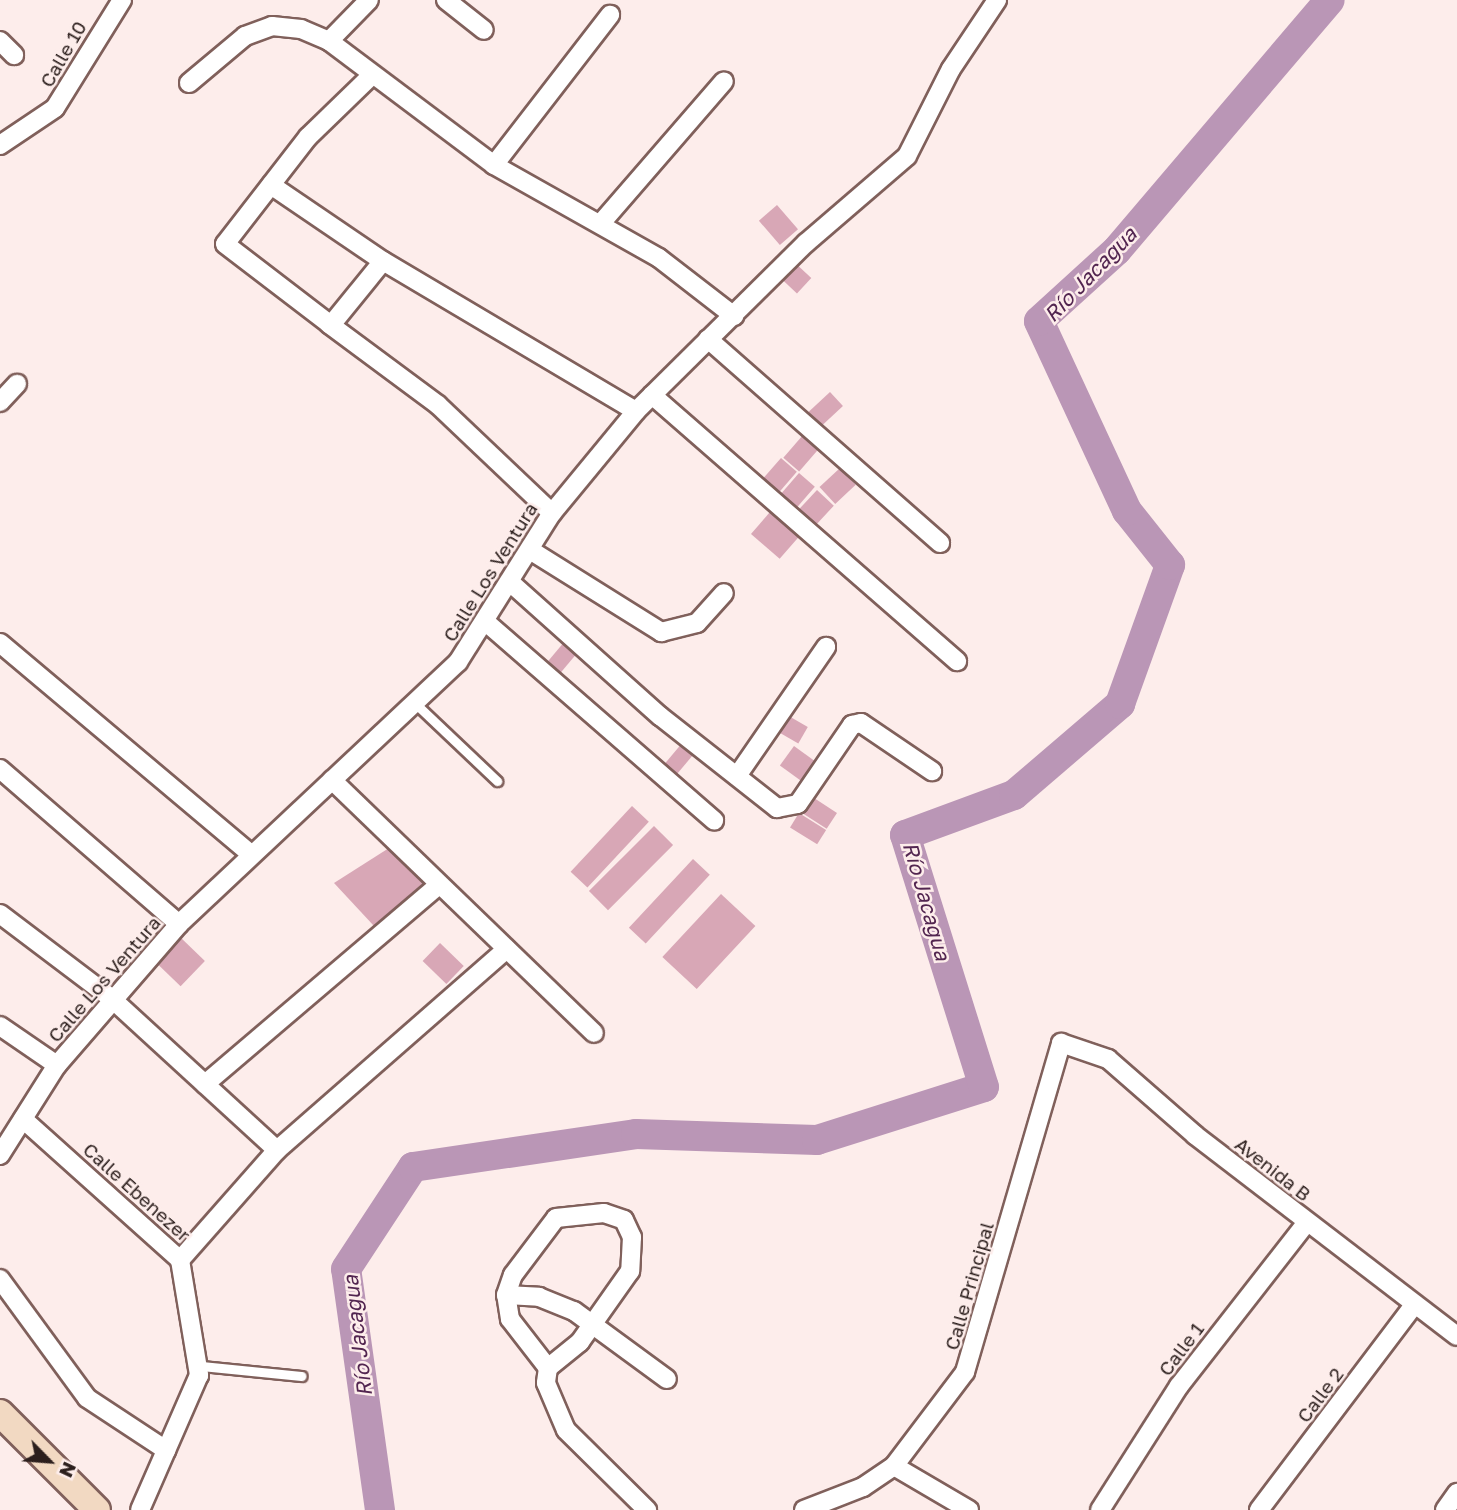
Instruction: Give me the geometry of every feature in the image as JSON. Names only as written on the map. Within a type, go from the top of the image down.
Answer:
[{"type":"street","name":"Calle 10","points":[[0,145],[55,108],[122,0]]},
{"type":"street","points":[[329,41],[369,0]]},
{"type":"street","points":[[446,0],[484,30]]},
{"type":"street","name":"Calle Los Ventura","points":[[0,1154],[57,1065],[111,998],[249,853],[416,704],[487,623],[552,513],[636,411],[708,338],[907,156],[951,69],[997,0]]},
{"type":"street","points":[[494,165],[610,15]]},
{"type":"street","points":[[189,83],[245,36],[272,26],[329,41],[494,165],[602,222],[734,316]]},
{"type":"street","points":[[0,41],[14,55]]},
{"type":"street","points":[[372,75],[308,137],[226,248],[438,405],[552,513]]},
{"type":"street","points":[[602,222],[724,81]]},
{"type":"street","points":[[271,185],[383,261],[636,411]]},
{"type":"street","points":[[329,324],[383,261]]},
{"type":"street","points":[[708,338],[940,543]]},
{"type":"street","points":[[0,402],[17,384]]},
{"type":"street","points":[[652,395],[957,661]]},
{"type":"street","points":[[530,550],[661,632],[697,623],[724,593]]},
{"type":"street","points":[[511,583],[777,808],[793,808],[852,725],[860,723],[932,771]]},
{"type":"street","points":[[487,623],[714,820]]},
{"type":"street","points":[[0,642],[249,853]]},
{"type":"street","points":[[737,776],[826,647]]},
{"type":"street","points":[[0,769],[179,925]]},
{"type":"street","points":[[332,780],[594,1032]]},
{"type":"street","points":[[205,1084],[439,885]]},
{"type":"street","points":[[0,914],[111,998],[277,1150]]},
{"type":"street","points":[[180,1259],[277,1150],[507,949]]},
{"type":"street","points":[[0,1027],[57,1065]]},
{"type":"street","name":"Avenida B","points":[[1061,1042],[1108,1059],[1307,1222],[1457,1336]]},
{"type":"street","name":"Calle Principal","points":[[804,1510],[863,1487],[894,1466],[965,1372],[1061,1042]]},
{"type":"street","name":"Calle Ebenezer","points":[[23,1119],[180,1259],[201,1366]]},
{"type":"street","points":[[548,1368],[593,1326],[630,1271],[633,1254],[624,1220],[604,1213],[556,1218],[524,1256],[506,1295],[510,1319],[548,1368],[549,1400],[566,1430],[647,1510]]},
{"type":"street","name":"Calle 1","points":[[1100,1510],[1179,1386],[1307,1222]]},
{"type":"street","points":[[0,1279],[87,1398],[166,1450]]},
{"type":"street","points":[[506,1295],[552,1300],[667,1379]]},
{"type":"street","name":"Calle 2","points":[[1259,1510],[1414,1305]]},
{"type":"street","points":[[140,1510],[201,1366]]},
{"type":"street","points":[[0,1413],[97,1510]]},
{"type":"street","points":[[894,1466],[969,1510]]},
{"type":"street","points":[[1445,1510],[1457,1493]]},
{"type":"lane","points":[[416,704],[497,781]]},
{"type":"lane","points":[[201,1366],[302,1376]]},
{"type":"building","points":[[777,205],[798,229],[780,245],[759,221]]},
{"type":"building","points":[[793,261],[811,278],[797,293],[779,276]]},
{"type":"building","points":[[830,392],[843,406],[820,428],[807,414]]},
{"type":"building","points":[[803,435],[819,449],[799,471],[783,458]]},
{"type":"building","points":[[781,458],[797,472],[777,494],[761,481]]},
{"type":"building","points":[[840,468],[856,485],[835,504],[820,487]]},
{"type":"building","points":[[799,473],[815,487],[795,509],[779,496]]},
{"type":"building","points":[[817,490],[834,506],[814,527],[797,511]]},
{"type":"building","points":[[770,512],[799,537],[780,559],[751,534]]},
{"type":"building","points":[[565,641],[578,652],[558,676],[545,665]]},
{"type":"building","points":[[787,715],[808,727],[798,743],[778,731]]},
{"type":"building","points":[[683,742],[695,752],[673,779],[661,769]]},
{"type":"building","points":[[794,746],[815,761],[801,781],[780,765]]},
{"type":"building","points":[[811,796],[837,813],[827,829],[801,812]]},
{"type":"building","points":[[632,806],[649,822],[587,888],[571,872]]},
{"type":"building","points":[[799,813],[826,830],[817,844],[790,827]]},
{"type":"building","points":[[654,826],[673,845],[608,910],[589,891]]},
{"type":"building","points":[[389,848],[425,883],[374,926],[334,883]]},
{"type":"building","points":[[693,859],[710,875],[646,943],[629,928]]},
{"type":"building","points":[[721,894],[755,926],[697,989],[662,957]]},
{"type":"building","points":[[179,936],[205,961],[181,986],[155,961]]},
{"type":"building","points":[[440,943],[464,966],[446,984],[423,961]]},
{"type":"waterway","name":"Río Jacagua","points":[[380,1510],[346,1269],[413,1167],[636,1134],[817,1140],[984,1087],[905,835],[1014,795],[1120,704],[1170,565],[1127,511],[1039,321],[1117,250],[1330,0]]}]
